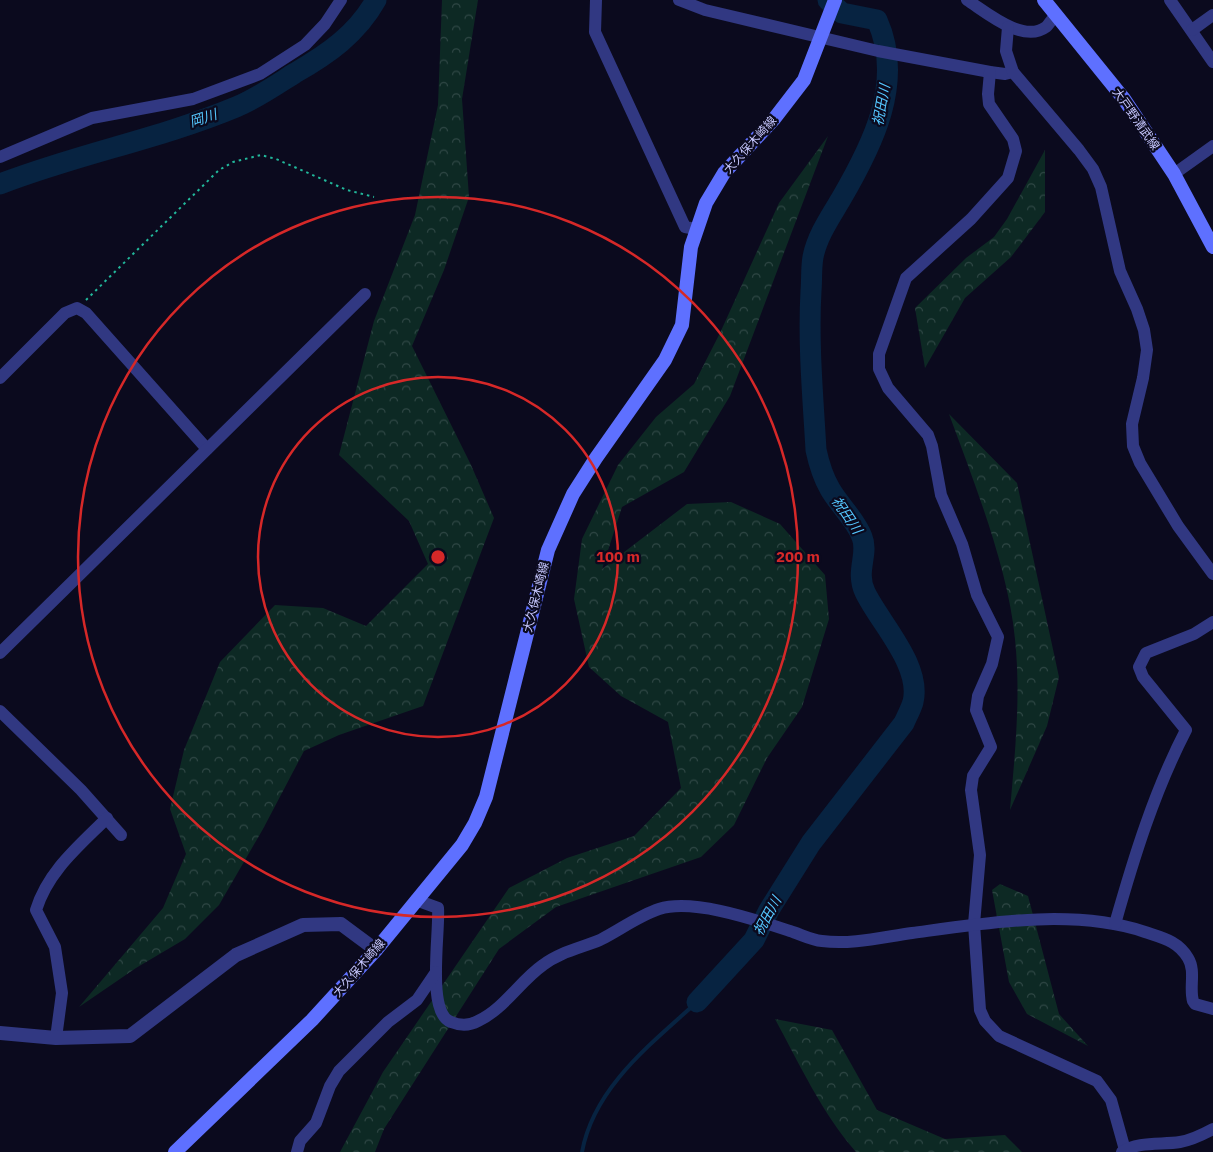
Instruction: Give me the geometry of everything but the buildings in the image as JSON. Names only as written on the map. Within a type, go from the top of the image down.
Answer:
[{"type":"main road","name":"大戸野清武線","points":[[1044,0],[1124,99],[1174,174],[1213,247]]},
{"type":"main road","name":"大久保木崎線","points":[[175,1152],[312,1020],[376,950],[462,845],[475,823],[486,797],[548,550],[573,494],[665,360],[682,325],[691,247],[706,203],[724,173],[774,119],[804,80],[834,6]]},
{"type":"street","points":[[0,156],[92,118],[192,99],[260,74],[305,46],[325,24],[341,0]]},
{"type":"street","points":[[596,0],[595,32],[685,227],[696,229]]},
{"type":"street","points":[[679,0],[705,10],[883,52],[990,72],[1005,74],[1013,72]]},
{"type":"street","points":[[967,0],[1008,27],[1028,32],[1045,27],[1056,14]]},
{"type":"street","points":[[1170,0],[1213,62]]},
{"type":"street","points":[[1192,30],[1213,15]]},
{"type":"street","points":[[1008,27],[1006,51],[1013,72],[1079,150],[1093,170],[1101,187],[1120,271],[1137,309],[1144,330],[1147,350],[1143,378],[1132,424],[1133,446],[1140,463],[1178,526],[1213,574]]},
{"type":"street","points":[[990,72],[989,104],[1013,138],[1016,151],[1008,178],[971,219],[906,278],[879,354],[880,369],[888,388],[928,434],[941,495],[962,544],[977,595],[998,637],[992,664],[978,696],[976,710],[990,748],[974,776],[971,790],[980,855],[974,924],[980,1010],[985,1021],[999,1036],[1097,1081],[1110,1100],[1124,1151],[1138,1146],[1181,1142],[1213,1129]]},
{"type":"street","points":[[1174,174],[1213,146]]},
{"type":"street","points":[[0,653],[365,294]]},
{"type":"street","points":[[0,378],[65,313],[77,308],[86,313],[207,449]]},
{"type":"street","points":[[1115,924],[1138,843],[1172,757],[1186,730],[1143,677],[1139,667],[1146,653],[1194,634],[1213,622]]},
{"type":"street","points":[[0,711],[81,790],[121,835]]},
{"type":"street","points":[[56,1038],[62,993],[58,965],[55,947],[36,910],[42,891],[62,863],[106,818]]},
{"type":"street","points":[[416,900],[438,908],[440,925],[436,972],[438,1002],[441,1014],[452,1023],[469,1025],[489,1015],[544,964],[561,954],[601,939],[659,909],[687,906],[713,909],[821,941],[850,941],[974,924],[1051,920],[1097,921],[1115,924],[1170,940],[1179,946],[1190,963],[1193,1001],[1195,1004],[1213,1009]]},
{"type":"street","points":[[0,1033],[56,1038],[130,1036],[236,955],[303,925],[341,924],[376,950]]},
{"type":"street","points":[[297,1152],[300,1141],[316,1123],[330,1086],[339,1070],[388,1022],[417,1000],[436,972]]},
{"type":"path","points":[[77,308],[220,170],[233,162],[261,155],[276,159],[347,190],[374,197]]},
{"type":"green space","points":[[442,0],[478,0],[462,99],[469,197],[444,270],[412,346],[471,465],[494,518],[423,706],[339,735],[304,751],[263,829],[219,905],[185,939],[136,968],[79,1007],[163,908],[186,854],[170,809],[184,750],[220,662],[275,605],[323,608],[366,626],[428,564],[409,521],[339,455],[374,321],[415,215],[438,105]]},
{"type":"green space","points":[[828,136],[730,396],[684,472],[622,507],[602,569],[687,504],[731,502],[780,524],[825,575],[829,619],[802,707],[767,758],[734,825],[701,857],[556,907],[499,949],[384,1129],[375,1152],[340,1152],[383,1072],[509,888],[567,858],[634,836],[681,788],[668,722],[621,696],[589,667],[574,599],[582,539],[618,465],[656,417],[694,384],[720,333],[779,203]]},
{"type":"green space","points":[[1045,150],[1045,212],[1011,257],[965,298],[925,368],[915,308],[966,258],[994,237],[1007,219]]},
{"type":"green space","points":[[949,414],[1017,483],[1059,677],[1047,726],[1010,810],[1017,704],[1017,661],[1011,611],[998,554],[989,525]]},
{"type":"green space","points":[[1000,884],[1028,896],[1059,1014],[1088,1046],[1027,1014],[1009,982],[992,890]]},
{"type":"green space","points":[[775,1019],[832,1030],[877,1110],[945,1139],[1005,1135],[1022,1152],[856,1152],[822,1105]]},
{"type":"waterway","name":"岡川","points":[[0,184],[29,173],[177,128],[243,104],[266,92],[330,51],[351,33],[376,0]]},
{"type":"waterway","name":"祝田川","points":[[697,1002],[754,940],[769,910],[811,843],[904,723],[913,702],[914,688],[911,673],[905,659],[898,644],[871,604],[862,584],[864,550],[862,537],[828,484],[816,450],[810,331],[813,257],[821,234],[853,179],[873,135],[881,113],[888,67],[885,43],[877,20],[842,13],[828,0]]},
{"type":"waterway","points":[[582,1152],[588,1129],[612,1087],[627,1068],[697,1002]]}]
